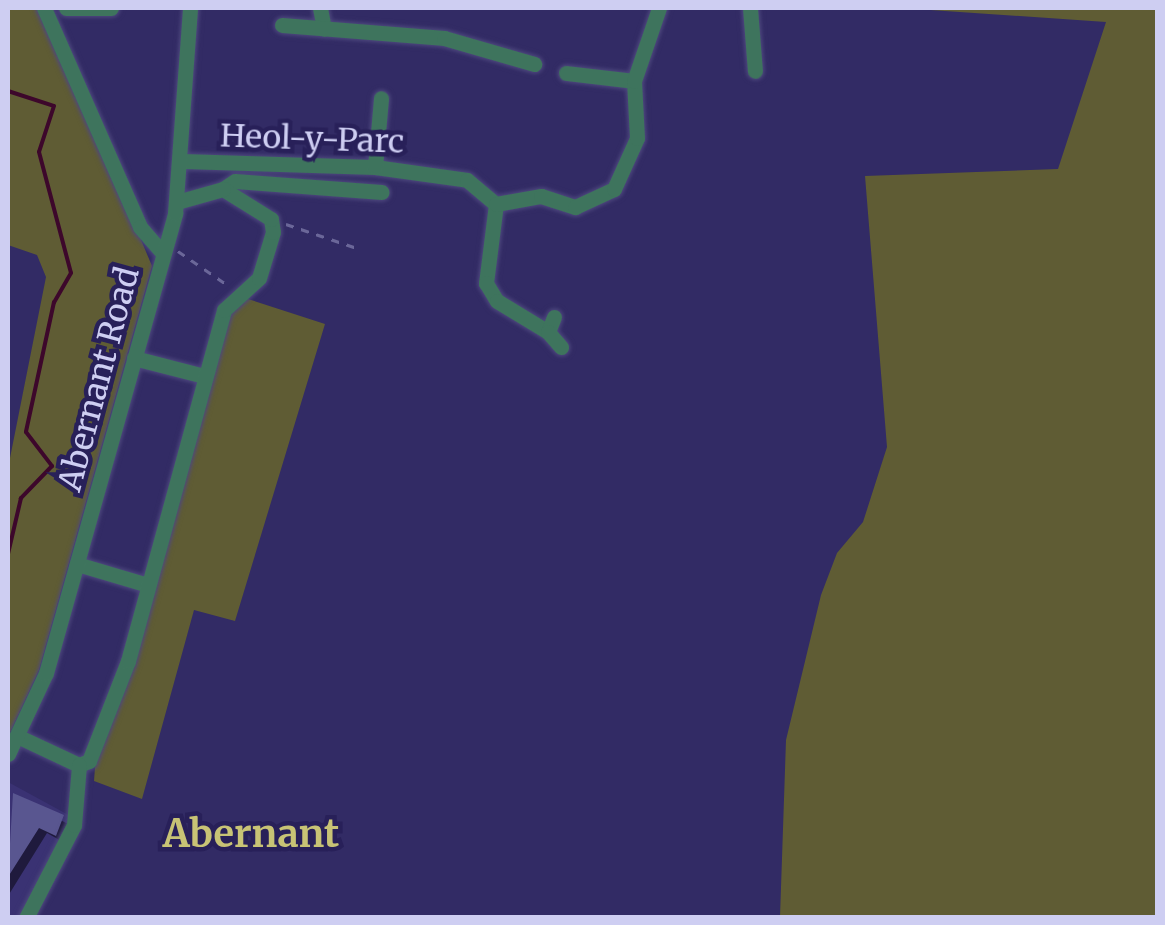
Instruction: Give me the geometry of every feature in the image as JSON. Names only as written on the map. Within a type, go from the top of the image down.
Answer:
[{"type":"street","points":[[44,8],[140,227],[162,253]]},
{"type":"street","points":[[66,8],[111,8]]},
{"type":"street","name":"Abernant Road","points":[[8,754],[77,564],[177,202],[183,161],[190,8]]},
{"type":"street","points":[[320,8],[324,28]]},
{"type":"street","points":[[561,347],[551,324],[497,301],[486,283],[496,204],[541,196],[575,207],[614,190],[636,138],[634,81],[659,8]]},
{"type":"street","points":[[750,8],[755,71]]},
{"type":"street","points":[[282,25],[444,38],[534,64]]},
{"type":"street","points":[[566,73],[634,81]]},
{"type":"street","points":[[375,167],[381,98]]},
{"type":"street","name":"Heol-y-Parc","points":[[183,161],[440,172],[496,204]]},
{"type":"street","points":[[177,202],[223,189],[236,181],[382,192]]},
{"type":"street","points":[[26,918],[78,814],[80,766],[128,661],[204,376],[235,296],[259,278],[271,219],[223,189]]},
{"type":"street","points":[[134,358],[204,376]]},
{"type":"street","points":[[77,564],[148,585]]},
{"type":"street","points":[[17,736],[80,766]]},
{"type":"path","points":[[271,219],[360,249]]},
{"type":"path","points":[[162,253],[178,250],[235,296]]},
{"type":"shaded area","points":[[8,8],[38,8],[58,42],[152,266],[39,670],[8,737],[8,468],[46,277],[37,255],[8,245]]},
{"type":"shaded area","points":[[901,8],[1157,8],[1157,917],[780,917],[786,740],[821,595],[837,553],[863,522],[887,447],[865,176],[1058,169],[1106,22]]},
{"type":"shaded area","points":[[248,299],[325,324],[235,621],[194,610],[142,799],[94,781],[95,767],[227,312]]},
{"type":"shaded area","points":[[8,782],[74,818],[22,917],[8,917]]},
{"type":"building","points":[[13,793],[64,815],[56,836],[39,828],[8,877]]},
{"type":"waterway","points":[[8,91],[54,106],[39,152],[71,273],[54,302],[26,432],[52,466],[21,498],[8,554]]},
{"type":"district","name":"Abernant","points":[[251,834]]}]
